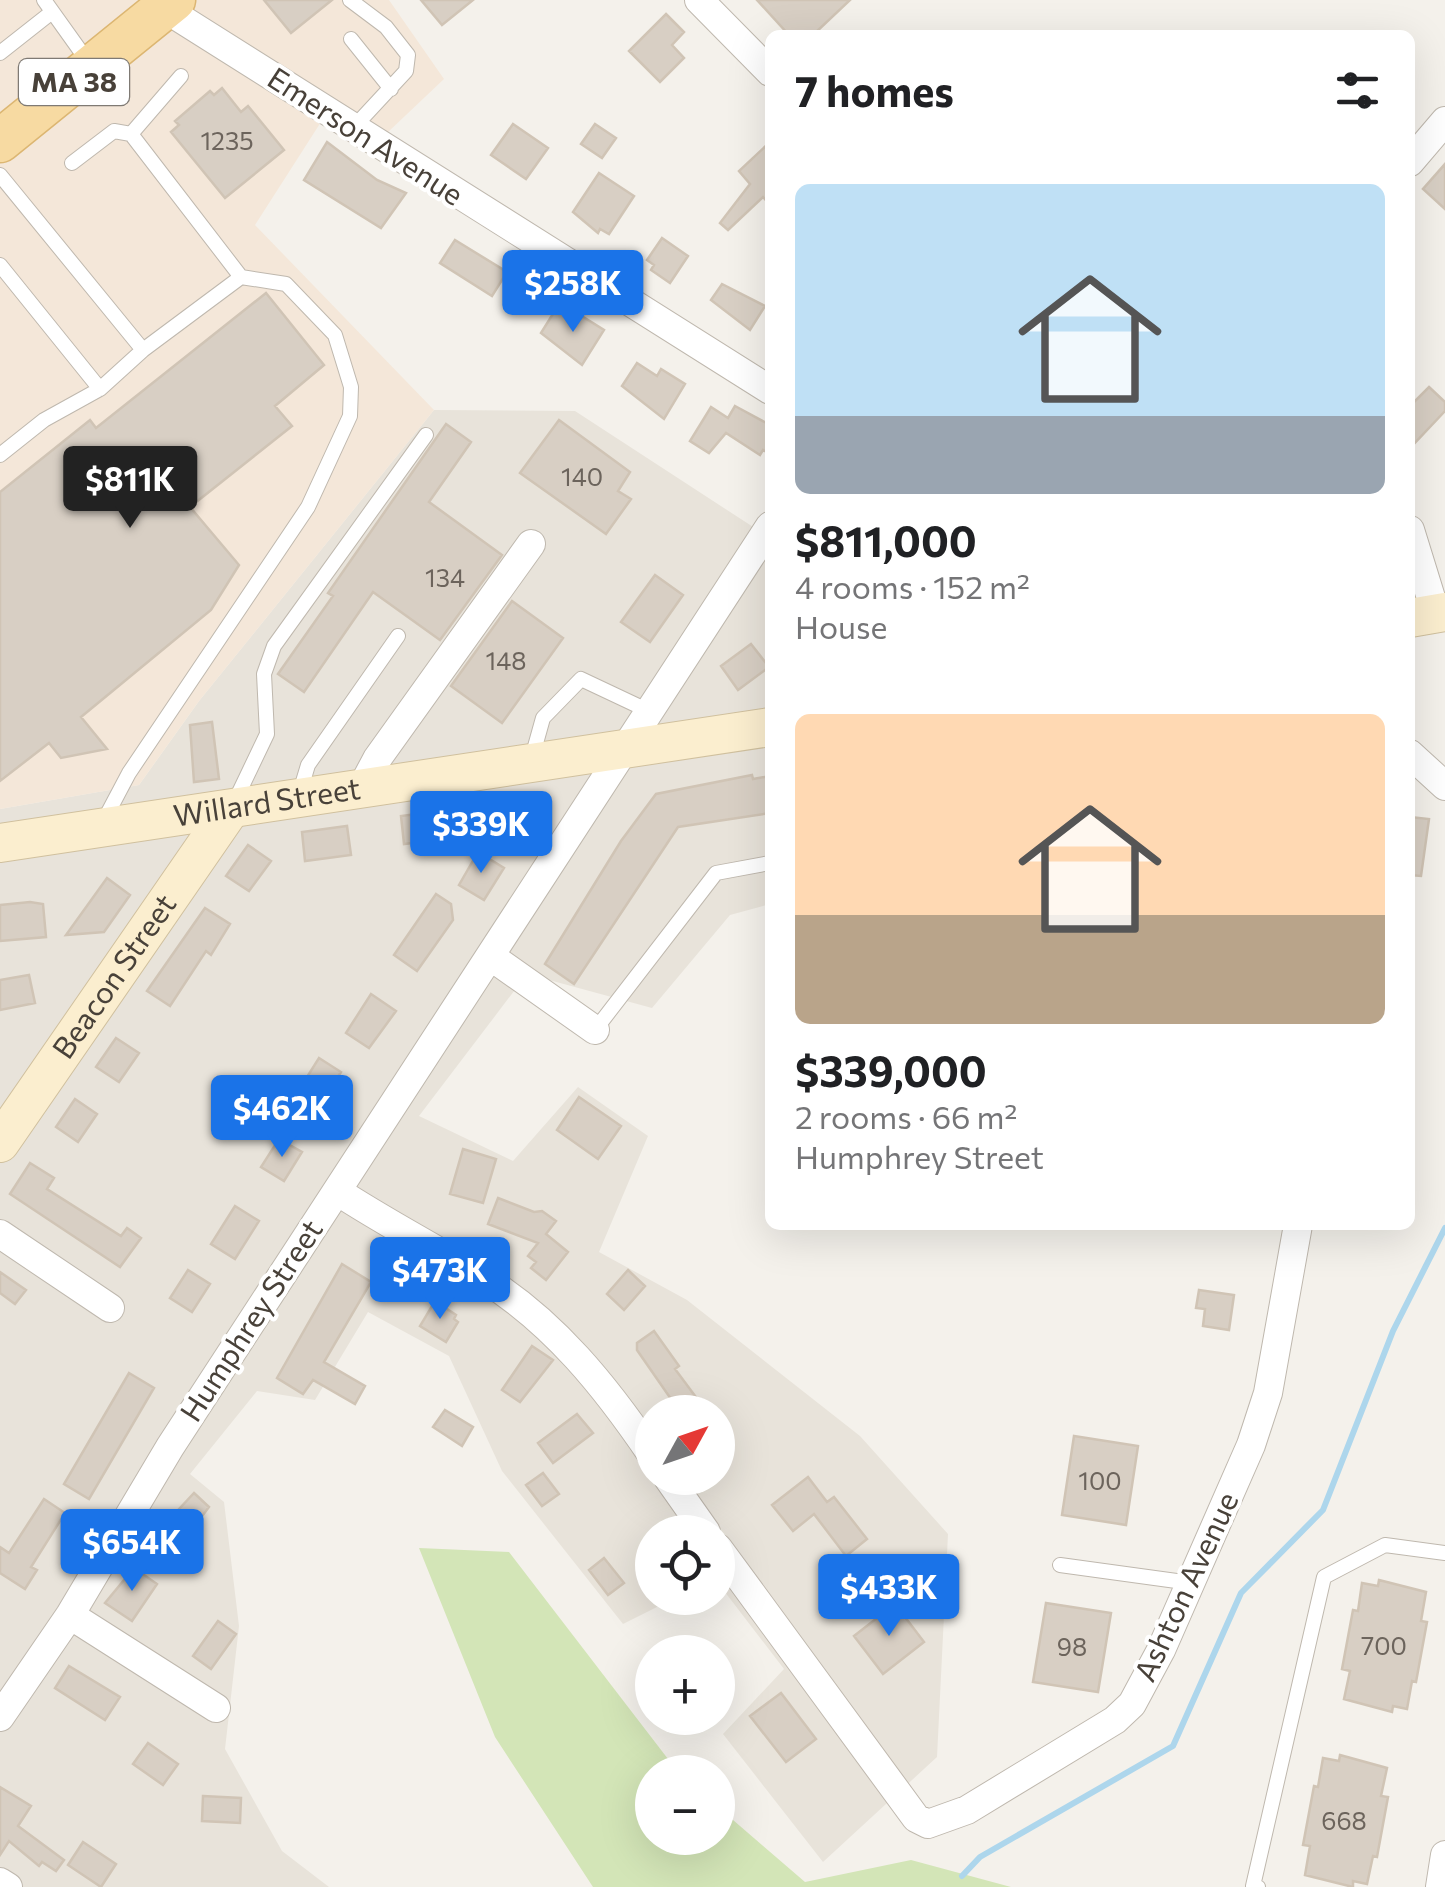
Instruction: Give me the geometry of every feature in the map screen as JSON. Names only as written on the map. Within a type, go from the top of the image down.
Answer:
[{"type":"main road","name":"MA 38","points":[[0,141],[169,4]]},
{"type":"main road","name":"Willard Street","points":[[0,843],[626,752],[765,728]]},
{"type":"main road","name":"Beacon Street","points":[[0,1143],[230,810]]},
{"type":"street","points":[[699,0],[765,67]]},
{"type":"street","name":"Emerson Avenue","points":[[169,4],[486,214],[765,387]]},
{"type":"street","points":[[1415,156],[1445,121]]},
{"type":"street","name":"Humphrey Street","points":[[0,1717],[70,1615],[170,1447],[765,534]]},
{"type":"street","points":[[360,791],[377,759],[530,544]]},
{"type":"street","points":[[1415,551],[1430,615]]},
{"type":"street","points":[[1415,759],[1445,786]]},
{"type":"street","points":[[490,956],[594,1030]]},
{"type":"street","points":[[337,1191],[486,1279],[548,1329],[600,1380],[635,1430]]},
{"type":"street","name":"Ashton Avenue","points":[[735,1571],[916,1818],[928,1824],[967,1810],[1115,1720],[1132,1704],[1190,1584],[1263,1414],[1297,1230]]},
{"type":"street","points":[[0,1234],[110,1308]]},
{"type":"street","points":[[70,1615],[216,1708]]},
{"type":"street","points":[[1440,1887],[1445,1855]]},
{"type":"street","points":[[0,1882],[8,1887]]},
{"type":"lane","points":[[350,0],[373,7],[408,55],[406,71],[354,127]]},
{"type":"lane","points":[[0,53],[48,6],[92,68]]},
{"type":"lane","points":[[351,39],[391,89]]},
{"type":"lane","points":[[131,134],[180,76]]},
{"type":"lane","points":[[72,163],[114,131],[131,134],[241,277],[286,284],[336,335],[351,386],[350,416],[308,506],[129,773],[99,829]]},
{"type":"lane","points":[[0,175],[142,350]]},
{"type":"lane","points":[[0,265],[100,389]]},
{"type":"lane","points":[[0,455],[44,420],[100,389],[142,350],[241,277]]},
{"type":"lane","points":[[230,810],[266,734],[264,674],[274,646],[426,435]]},
{"type":"lane","points":[[298,800],[308,766],[398,636]]},
{"type":"lane","points":[[530,766],[543,718],[581,679],[651,712]]},
{"type":"lane","points":[[594,1030],[716,873],[765,864]]},
{"type":"lane","points":[[1258,1887],[1253,1886],[1324,1577],[1385,1545],[1445,1552]]},
{"type":"lane","points":[[1060,1565],[1190,1584]]},
{"type":"shaded area","points":[[0,0],[389,0],[444,79],[387,133],[321,122],[255,225],[434,410],[199,701],[139,785],[0,809]]},
{"type":"shaded area","points":[[434,410],[575,411],[765,535],[765,905],[730,915],[652,1008],[527,974],[419,1116],[513,1161],[578,1087],[648,1136],[599,1252],[687,1300],[860,1436],[948,1534],[937,1757],[823,1862],[724,1735],[735,1735],[735,1721],[784,1669],[735,1605],[735,1515],[635,1515],[635,1615],[641,1615],[623,1624],[502,1471],[449,1356],[368,1312],[315,1400],[257,1391],[190,1474],[224,1502],[239,1626],[225,1749],[282,1851],[329,1887],[0,1887],[0,809],[139,785],[199,701]]},
{"type":"green space","points":[[419,1548],[509,1552],[635,1716],[635,1735],[650,1735],[665,1755],[635,1755],[635,1855],[735,1855],[735,1822],[805,1882],[911,1860],[1011,1887],[593,1887],[495,1737]]},
{"type":"building","points":[[264,0],[332,0],[291,33]]},
{"type":"building","points":[[421,0],[473,0],[442,25]]},
{"type":"building","points":[[757,0],[850,0],[818,30],[784,30]]},
{"type":"building","points":[[666,14],[684,32],[672,45],[684,58],[660,82],[629,51]]},
{"type":"building","points":[[222,88],[241,112],[248,106],[284,150],[225,198],[171,132],[179,125],[175,121],[210,91],[214,95]]},
{"type":"building","points":[[513,124],[548,148],[526,179],[491,155]]},
{"type":"building","points":[[595,124],[616,138],[602,158],[581,144]]},
{"type":"building","points":[[327,142],[377,180],[406,193],[381,228],[304,180]]},
{"type":"building","points":[[765,147],[765,199],[763,197],[728,230],[720,223],[750,184],[739,171]]},
{"type":"building","points":[[1445,164],[1445,209],[1423,189]]},
{"type":"building","points":[[599,173],[634,196],[609,234],[600,229],[598,233],[573,212]]},
{"type":"building","points":[[662,238],[688,256],[670,283],[651,270],[654,265],[647,260]]},
{"type":"building","points":[[455,240],[507,272],[492,296],[440,263]]},
{"type":"building","points":[[722,284],[765,306],[750,330],[711,300]]},
{"type":"building","points":[[266,293],[324,365],[275,406],[292,426],[190,507],[239,565],[211,610],[81,717],[107,749],[61,758],[49,743],[0,781],[0,492],[90,420],[96,428]]},
{"type":"building","points":[[556,309],[576,322],[580,315],[604,330],[582,365],[541,333]]},
{"type":"building","points":[[637,363],[657,376],[661,369],[685,384],[664,419],[622,386]]},
{"type":"building","points":[[1429,387],[1445,402],[1445,411],[1415,443],[1415,401]]},
{"type":"building","points":[[735,406],[765,422],[765,451],[760,455],[726,433],[709,453],[690,441],[711,407],[728,418]]},
{"type":"building","points":[[559,420],[630,472],[618,491],[631,499],[606,534],[520,473]]},
{"type":"building","points":[[446,424],[471,442],[429,502],[502,555],[440,640],[373,592],[304,692],[278,674],[333,596],[328,593]]},
{"type":"building","points":[[655,575],[683,595],[650,642],[621,622]]},
{"type":"building","points":[[512,601],[563,638],[502,723],[451,686]]},
{"type":"building","points":[[751,644],[765,662],[765,670],[738,690],[721,666]]},
{"type":"building","points":[[212,722],[219,779],[194,782],[190,725]]},
{"type":"building","points":[[752,775],[753,779],[765,777],[765,814],[678,827],[574,984],[545,964],[621,841],[656,794]]},
{"type":"building","points":[[525,799],[529,826],[487,833],[483,814],[490,813],[489,804]]},
{"type":"building","points":[[440,811],[444,839],[404,844],[401,816]]},
{"type":"building","points":[[1415,818],[1429,819],[1421,876],[1415,875]]},
{"type":"building","points":[[347,826],[351,855],[305,861],[302,832]]},
{"type":"building","points":[[248,845],[271,861],[249,891],[226,876]]},
{"type":"building","points":[[478,852],[504,868],[484,900],[459,885]]},
{"type":"building","points":[[107,878],[130,895],[104,932],[66,935]]},
{"type":"building","points":[[436,894],[451,904],[453,920],[417,971],[394,955]]},
{"type":"building","points":[[43,904],[46,937],[0,941],[0,905]]},
{"type":"building","points":[[205,908],[230,924],[211,955],[206,951],[170,1006],[147,991]]},
{"type":"building","points":[[29,975],[35,1003],[0,1010],[0,980]]},
{"type":"building","points":[[371,994],[396,1011],[369,1048],[346,1033]]},
{"type":"building","points":[[116,1038],[139,1053],[119,1082],[96,1067]]},
{"type":"building","points":[[319,1058],[341,1072],[322,1101],[300,1088]]},
{"type":"building","points":[[579,1097],[621,1126],[598,1159],[557,1130]]},
{"type":"building","points":[[75,1099],[97,1114],[78,1142],[56,1127]]},
{"type":"building","points":[[279,1139],[302,1152],[284,1181],[261,1167]]},
{"type":"building","points":[[463,1149],[496,1159],[483,1203],[450,1194]]},
{"type":"building","points":[[30,1163],[54,1178],[47,1189],[121,1236],[127,1228],[141,1238],[120,1267],[10,1194]]},
{"type":"building","points":[[498,1198],[534,1212],[542,1211],[556,1221],[546,1234],[568,1252],[546,1280],[531,1268],[536,1262],[528,1256],[538,1243],[488,1224]]},
{"type":"building","points":[[235,1206],[259,1221],[235,1259],[211,1244]]},
{"type":"building","points":[[342,1264],[371,1282],[324,1362],[365,1386],[355,1404],[313,1380],[303,1394],[277,1378]]},
{"type":"building","points":[[188,1270],[210,1284],[192,1312],[170,1298]]},
{"type":"building","points":[[628,1270],[645,1286],[624,1310],[607,1294]]},
{"type":"building","points":[[0,1272],[26,1290],[15,1304],[0,1293]]},
{"type":"building","points":[[1199,1290],[1234,1295],[1229,1330],[1203,1326],[1205,1309],[1196,1308]]},
{"type":"building","points":[[435,1301],[456,1315],[454,1319],[458,1322],[446,1342],[420,1326]]},
{"type":"building","points":[[654,1331],[694,1395],[668,1395],[637,1350],[637,1343]]},
{"type":"building","points":[[532,1346],[553,1360],[520,1402],[502,1390]]},
{"type":"building","points":[[129,1373],[154,1388],[89,1499],[64,1484]]},
{"type":"building","points":[[445,1410],[473,1427],[462,1446],[433,1427]]},
{"type":"building","points":[[577,1414],[593,1433],[553,1463],[538,1443]]},
{"type":"building","points":[[1074,1436],[1138,1446],[1126,1525],[1062,1515]]},
{"type":"building","points":[[543,1473],[559,1494],[542,1506],[526,1485]]},
{"type":"building","points":[[808,1477],[827,1502],[834,1497],[867,1539],[846,1556],[814,1514],[793,1531],[772,1505]]},
{"type":"building","points":[[194,1493],[209,1507],[175,1552],[153,1537]]},
{"type":"building","points":[[44,1499],[65,1513],[31,1567],[37,1570],[25,1589],[0,1573],[0,1547],[9,1553]]},
{"type":"building","points":[[604,1558],[624,1583],[608,1595],[589,1570]]},
{"type":"building","points":[[134,1568],[157,1584],[132,1621],[105,1603]]},
{"type":"building","points":[[1379,1580],[1426,1592],[1421,1621],[1427,1622],[1416,1682],[1412,1681],[1407,1709],[1393,1706],[1392,1712],[1344,1699],[1350,1671],[1342,1669],[1353,1610],[1358,1611],[1362,1583],[1378,1586]]},
{"type":"building","points":[[1046,1603],[1111,1613],[1098,1692],[1033,1682]]},
{"type":"building","points":[[895,1604],[924,1642],[883,1674],[854,1636]]},
{"type":"building","points":[[218,1621],[236,1634],[211,1669],[193,1656]]},
{"type":"building","points":[[69,1666],[120,1697],[105,1720],[55,1688]]},
{"type":"building","points":[[781,1693],[816,1739],[786,1762],[750,1716]]},
{"type":"building","points":[[148,1743],[178,1764],[163,1785],[133,1764]]},
{"type":"building","points":[[1340,1755],[1387,1768],[1381,1796],[1388,1797],[1377,1857],[1373,1856],[1367,1884],[1353,1881],[1353,1887],[1305,1875],[1310,1846],[1303,1845],[1314,1786],[1318,1787],[1323,1758],[1339,1761]]},
{"type":"building","points":[[0,1787],[31,1806],[18,1826],[64,1860],[56,1871],[42,1862],[39,1866],[9,1841],[0,1855]]},
{"type":"building","points":[[203,1796],[241,1798],[240,1823],[202,1821]]},
{"type":"building","points":[[83,1842],[116,1864],[101,1887],[68,1865]]},
{"type":"waterway","points":[[962,1876],[980,1857],[1173,1746],[1241,1593],[1323,1510],[1393,1331],[1445,1228]]}]
